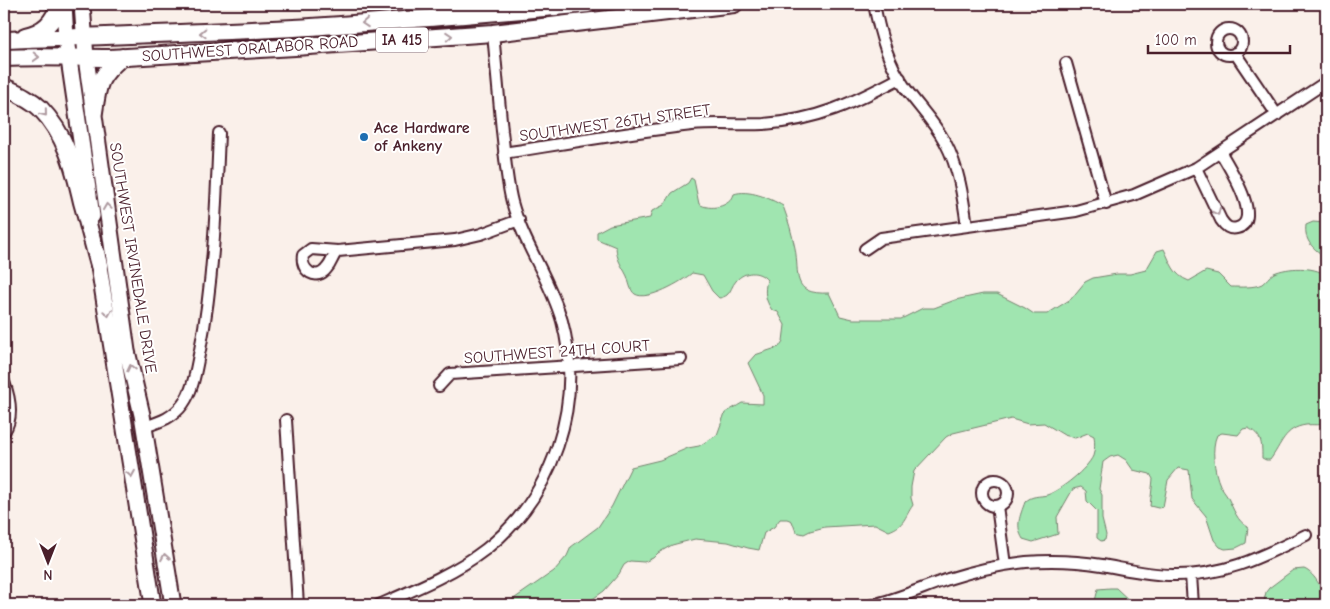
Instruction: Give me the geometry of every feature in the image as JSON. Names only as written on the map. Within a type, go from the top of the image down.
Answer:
[{"type":"main road","points":[[6,40],[41,31],[53,20],[59,4]]},
{"type":"main road","name":"SOUTHWEST IRVINEDALE DRIVE","points":[[64,4],[66,39],[99,265],[153,605]]},
{"type":"main road","name":"SOUTHWEST IRVINEDALE DRIVE","points":[[82,4],[86,58],[127,350],[144,426],[173,605]]},
{"type":"main road","name":"SOUTHWEST ORALABOR ROAD","points":[[6,40],[66,39],[306,27],[457,17],[588,4]]},
{"type":"main road","name":"SOUTHWEST ORALABOR ROAD","points":[[4,58],[32,56],[69,58],[122,57],[493,33],[734,4]]},
{"type":"main road","points":[[94,112],[97,88],[103,75],[122,57]]},
{"type":"main road","points":[[4,87],[30,100],[40,108],[67,147],[74,165],[99,265]]},
{"type":"street","points":[[874,4],[887,54],[906,89],[946,143],[960,183],[967,226]]},
{"type":"street","points":[[380,605],[466,563],[492,544],[517,519],[542,482],[553,460],[561,438],[566,415],[569,393],[569,365],[563,329],[555,301],[518,220],[507,182],[493,33]]},
{"type":"street","points":[[1235,53],[1277,115]]},
{"type":"street","points":[[1066,63],[1106,204]]},
{"type":"street","name":"SOUTHWEST 26TH STREET","points":[[504,153],[691,126],[764,124],[788,121],[835,110],[859,100],[900,78]]},
{"type":"street","points":[[865,249],[881,238],[1053,215],[1106,204],[1142,192],[1196,168],[1326,82]]},
{"type":"street","points":[[144,426],[164,420],[179,410],[191,390],[208,308],[219,133]]},
{"type":"street","points":[[1196,168],[1225,226],[1233,229],[1242,227],[1247,221],[1247,207],[1241,191],[1221,153]]},
{"type":"street","points":[[338,251],[455,240],[481,234],[518,220]]},
{"type":"street","name":"SOUTHWEST 24TH COURT","points":[[439,386],[450,374],[681,359]]},
{"type":"street","points":[[4,382],[9,394],[11,410],[7,428],[4,432]]},
{"type":"street","points":[[286,420],[298,605]]},
{"type":"street","points":[[997,506],[1006,565]]},
{"type":"street","points":[[872,605],[909,595],[963,574],[1006,565],[1049,561],[1100,565],[1150,574],[1191,575],[1216,571],[1238,566],[1264,556],[1306,535]]},
{"type":"street","points":[[1191,575],[1193,605]]},
{"type":"green space","points":[[691,178],[694,180],[699,204],[703,206],[719,207],[728,202],[734,194],[752,193],[783,206],[793,237],[799,281],[802,286],[817,293],[829,293],[840,316],[853,319],[901,319],[923,308],[934,308],[955,300],[983,294],[997,294],[1034,314],[1047,314],[1071,299],[1085,282],[1093,278],[1130,274],[1146,270],[1157,251],[1164,249],[1176,272],[1189,281],[1206,271],[1218,274],[1231,287],[1247,287],[1262,284],[1274,273],[1286,270],[1300,268],[1321,272],[1326,275],[1326,423],[1306,425],[1293,429],[1284,438],[1270,460],[1262,458],[1259,437],[1248,428],[1243,429],[1238,435],[1222,433],[1217,435],[1214,453],[1218,480],[1236,515],[1248,527],[1246,543],[1236,548],[1225,549],[1220,547],[1214,540],[1206,516],[1192,499],[1189,470],[1178,468],[1168,480],[1163,507],[1158,508],[1150,506],[1153,479],[1150,474],[1133,470],[1126,460],[1118,455],[1110,457],[1103,462],[1099,489],[1102,495],[1102,519],[1106,535],[1105,540],[1101,541],[1097,538],[1097,511],[1087,501],[1086,491],[1081,487],[1073,489],[1057,517],[1058,534],[1033,542],[1023,539],[1019,525],[1025,502],[1033,497],[1053,492],[1080,473],[1093,456],[1094,436],[1088,433],[1075,438],[1064,435],[1044,423],[1028,424],[1011,419],[953,433],[946,437],[914,471],[911,487],[913,505],[904,521],[889,531],[875,524],[825,527],[804,534],[796,532],[792,521],[780,519],[774,527],[764,533],[759,550],[728,542],[695,539],[672,545],[644,562],[630,561],[624,565],[619,574],[604,591],[587,603],[580,605],[559,601],[556,605],[505,605],[554,571],[567,556],[571,547],[598,527],[612,506],[631,467],[660,460],[688,448],[699,446],[717,435],[725,413],[742,403],[763,404],[763,395],[748,363],[755,355],[779,347],[783,341],[785,325],[778,312],[772,310],[768,303],[765,292],[767,280],[764,277],[756,273],[743,275],[733,284],[727,295],[719,298],[712,291],[703,275],[692,273],[665,290],[641,296],[632,291],[618,259],[616,247],[597,239],[597,232],[610,225],[650,218],[652,211],[664,205],[672,193],[688,183]]},
{"type":"green space","points":[[1313,222],[1326,223],[1326,257],[1313,248],[1306,236],[1306,225]]},
{"type":"green space","points":[[1304,569],[1319,584],[1326,600],[1326,605],[1263,605],[1269,588],[1293,570]]},
{"type":"green space","points":[[1116,588],[1133,604],[1137,605],[1094,605],[1098,589]]},
{"type":"place","name":"Ace Hardware of Ankeny","points":[[364,137]]}]
